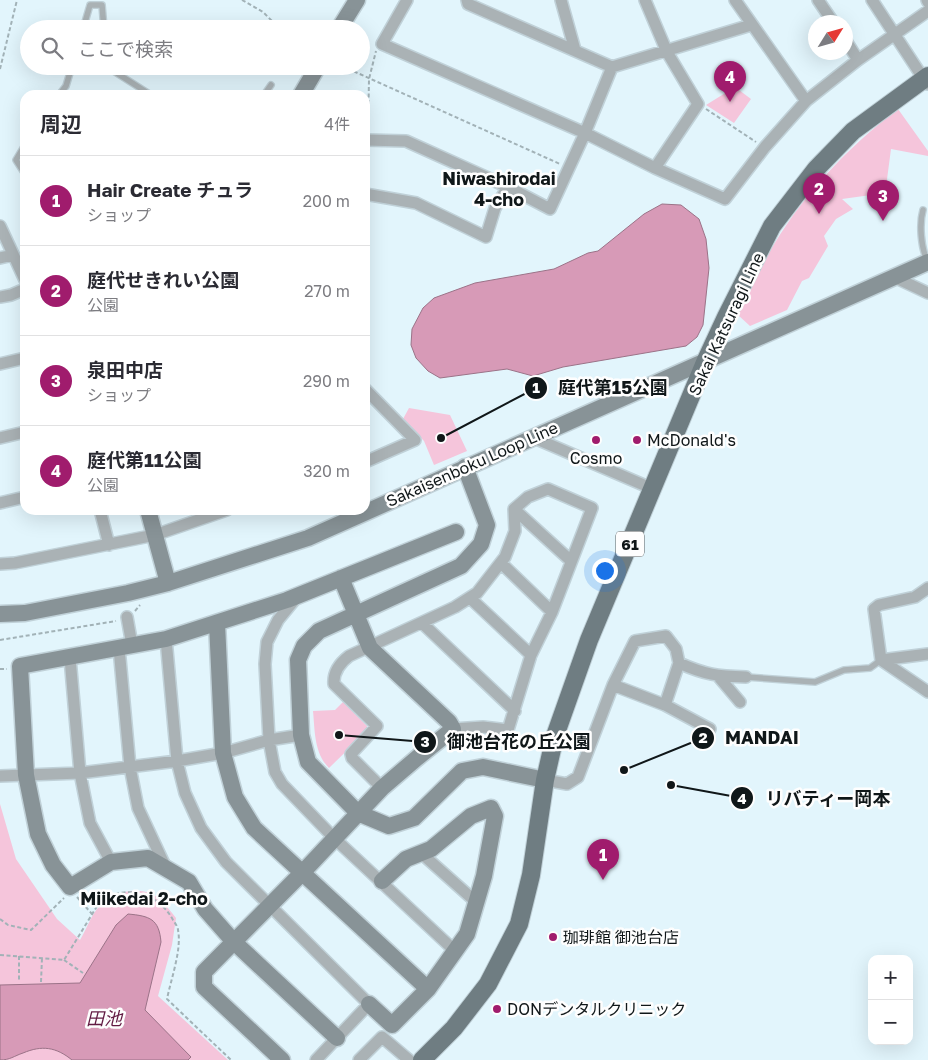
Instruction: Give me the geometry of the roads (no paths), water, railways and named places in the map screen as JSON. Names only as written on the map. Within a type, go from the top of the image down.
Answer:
[{"type":"main road","name":"Sakai Katsuragi Line","points":[[422,1060],[454,1028],[488,984],[518,924],[531,875],[545,780],[555,736],[589,640],[706,360],[772,226],[816,169],[853,131],[926,80]]},
{"type":"street","points":[[345,20],[357,0]]},
{"type":"street","points":[[407,0],[382,44],[585,133],[655,168],[725,199],[765,147],[806,102],[858,60],[928,11]]},
{"type":"street","points":[[467,0],[468,4],[612,67],[667,52],[751,25]]},
{"type":"street","points":[[561,0],[575,50]]},
{"type":"street","points":[[645,0],[667,52],[698,104],[655,168]]},
{"type":"street","points":[[735,0],[806,102]]},
{"type":"street","points":[[818,0],[828,15]]},
{"type":"street","points":[[872,0],[926,80]]},
{"type":"street","points":[[853,52],[858,60]]},
{"type":"street","points":[[370,140],[406,141],[550,209],[585,133],[612,67]]},
{"type":"street","points":[[304,90],[313,75]]},
{"type":"street","points":[[370,195],[416,203],[486,237],[496,208],[508,188]]},
{"type":"street","points":[[0,226],[20,270]]},
{"type":"street","points":[[0,258],[13,255]]},
{"type":"street","name":"Sakaisenboku Loop Line","points":[[370,510],[928,262]]},
{"type":"street","points":[[894,277],[928,293]]},
{"type":"street","points":[[0,297],[20,291]]},
{"type":"street","points":[[0,364],[20,359]]},
{"type":"street","points":[[370,394],[415,440],[370,460]]},
{"type":"street","points":[[0,438],[20,433]]},
{"type":"street","points":[[532,438],[653,489]]},
{"type":"street","points":[[465,467],[487,526],[481,544],[461,566],[319,631],[304,646],[298,660],[301,735],[308,762],[358,813],[389,826],[414,818],[462,771],[482,767],[567,784],[578,777],[613,684],[635,641],[666,636],[676,650],[679,664],[665,705]]},
{"type":"street","points":[[282,1060],[204,986],[204,972],[303,872],[382,788],[453,729],[483,727],[508,730],[531,655],[552,612],[592,508],[548,489],[528,497],[514,509]]},
{"type":"street","points":[[0,502],[20,498]]},
{"type":"street","points":[[514,509],[571,561]]},
{"type":"street","points":[[382,788],[352,758],[351,754],[377,726],[334,684],[336,672],[343,660],[349,656],[422,623],[477,593],[501,563],[516,531],[514,509]]},
{"type":"street","points":[[101,515],[109,545]]},
{"type":"street","points":[[149,515],[168,583]]},
{"type":"street","points":[[0,564],[15,563],[155,535],[196,515]]},
{"type":"street","name":"Sakaisenboku Loop Line","points":[[0,614],[25,612],[128,593],[168,583],[308,538],[359,515]]},
{"type":"street","points":[[337,1038],[234,942],[205,910],[189,882],[148,858],[111,862],[70,887],[53,865],[38,834],[26,775],[20,666],[166,639],[297,596],[456,532]]},
{"type":"street","points":[[501,563],[552,612]]},
{"type":"street","points":[[341,578],[370,648],[449,722],[453,729]]},
{"type":"street","points":[[928,588],[915,597],[879,605],[874,609],[881,660],[928,692]]},
{"type":"street","points":[[297,596],[278,620],[266,642],[265,664],[269,740],[275,772],[282,784],[334,838],[455,951]]},
{"type":"street","points":[[470,598],[531,655]]},
{"type":"street","points":[[127,617],[125,646],[130,767],[138,808],[167,869]]},
{"type":"street","points":[[217,623],[223,753],[235,797],[254,828],[428,989]]},
{"type":"street","points":[[422,623],[515,711]]},
{"type":"street","points":[[166,639],[177,761],[185,793],[201,828],[226,862],[392,1025],[428,989],[467,934],[484,876],[495,816],[492,808],[472,816],[431,849],[406,859],[382,881]]},
{"type":"street","points":[[881,660],[928,654]]},
{"type":"street","points":[[70,658],[80,773],[90,823],[111,862]]},
{"type":"street","points":[[679,664],[700,673],[746,677]]},
{"type":"street","points":[[718,676],[740,702]]},
{"type":"street","points":[[613,684],[665,705],[710,729]]},
{"type":"street","points":[[0,776],[80,773],[177,761],[223,753],[269,740],[301,735]]},
{"type":"street","points":[[421,853],[476,902]]},
{"type":"street","points":[[316,1060],[369,1004]]},
{"type":"street","points":[[359,1060],[382,1037],[409,1060]]},
{"type":"lane","points":[[86,20],[90,5],[102,4],[103,20]]},
{"type":"lane","points":[[63,90],[69,75]]},
{"type":"lane","points":[[120,75],[143,90]]},
{"type":"lane","points":[[268,90],[271,85]]},
{"type":"lane","points":[[20,153],[16,160],[20,166]]},
{"type":"lane","points":[[923,210],[921,216],[923,252],[928,262]]},
{"type":"lane","points":[[746,677],[815,682],[844,670],[870,668],[881,660]]},
{"type":"water","points":[[662,204],[681,205],[699,219],[706,239],[709,268],[703,325],[697,337],[686,346],[563,367],[533,376],[507,369],[440,378],[428,371],[416,358],[411,345],[412,329],[423,308],[434,298],[475,283],[554,269],[588,253],[598,251],[644,214]]},
{"type":"water","name":"田池","points":[[128,914],[152,920],[160,934],[161,942],[145,1010],[191,1057],[188,1060],[72,1060],[60,1052],[43,1048],[30,1050],[9,1059],[0,1060],[0,985],[80,983],[116,925]]},
{"type":"place","name":"庭代第11公園","points":[[730,102]]},
{"type":"place","name":"庭代せきれい公園","points":[[819,214]]},
{"type":"place","name":"泉田中店","points":[[883,221]]},
{"type":"place","name":"庭代第15公園","points":[[441,438]]},
{"type":"place","name":"Cosmo","points":[[596,440]]},
{"type":"place","name":"McDonald's","points":[[637,440]]},
{"type":"place","name":"御池台花の丘公園","points":[[339,735]]},
{"type":"place","name":"MANDAI","points":[[624,770]]},
{"type":"place","name":"リバティー岡本","points":[[671,785]]},
{"type":"place","name":"Hair Create チュラ","points":[[603,880]]},
{"type":"place","name":"珈琲館 御池台店","points":[[553,937]]},
{"type":"place","name":"DONデンタルクリニック","points":[[497,1009]]},
{"type":"district","name":"Niwashirodai 4-cho","points":[[499,188]]},
{"type":"district","name":"Miikedai 2-cho","points":[[144,898]]}]
